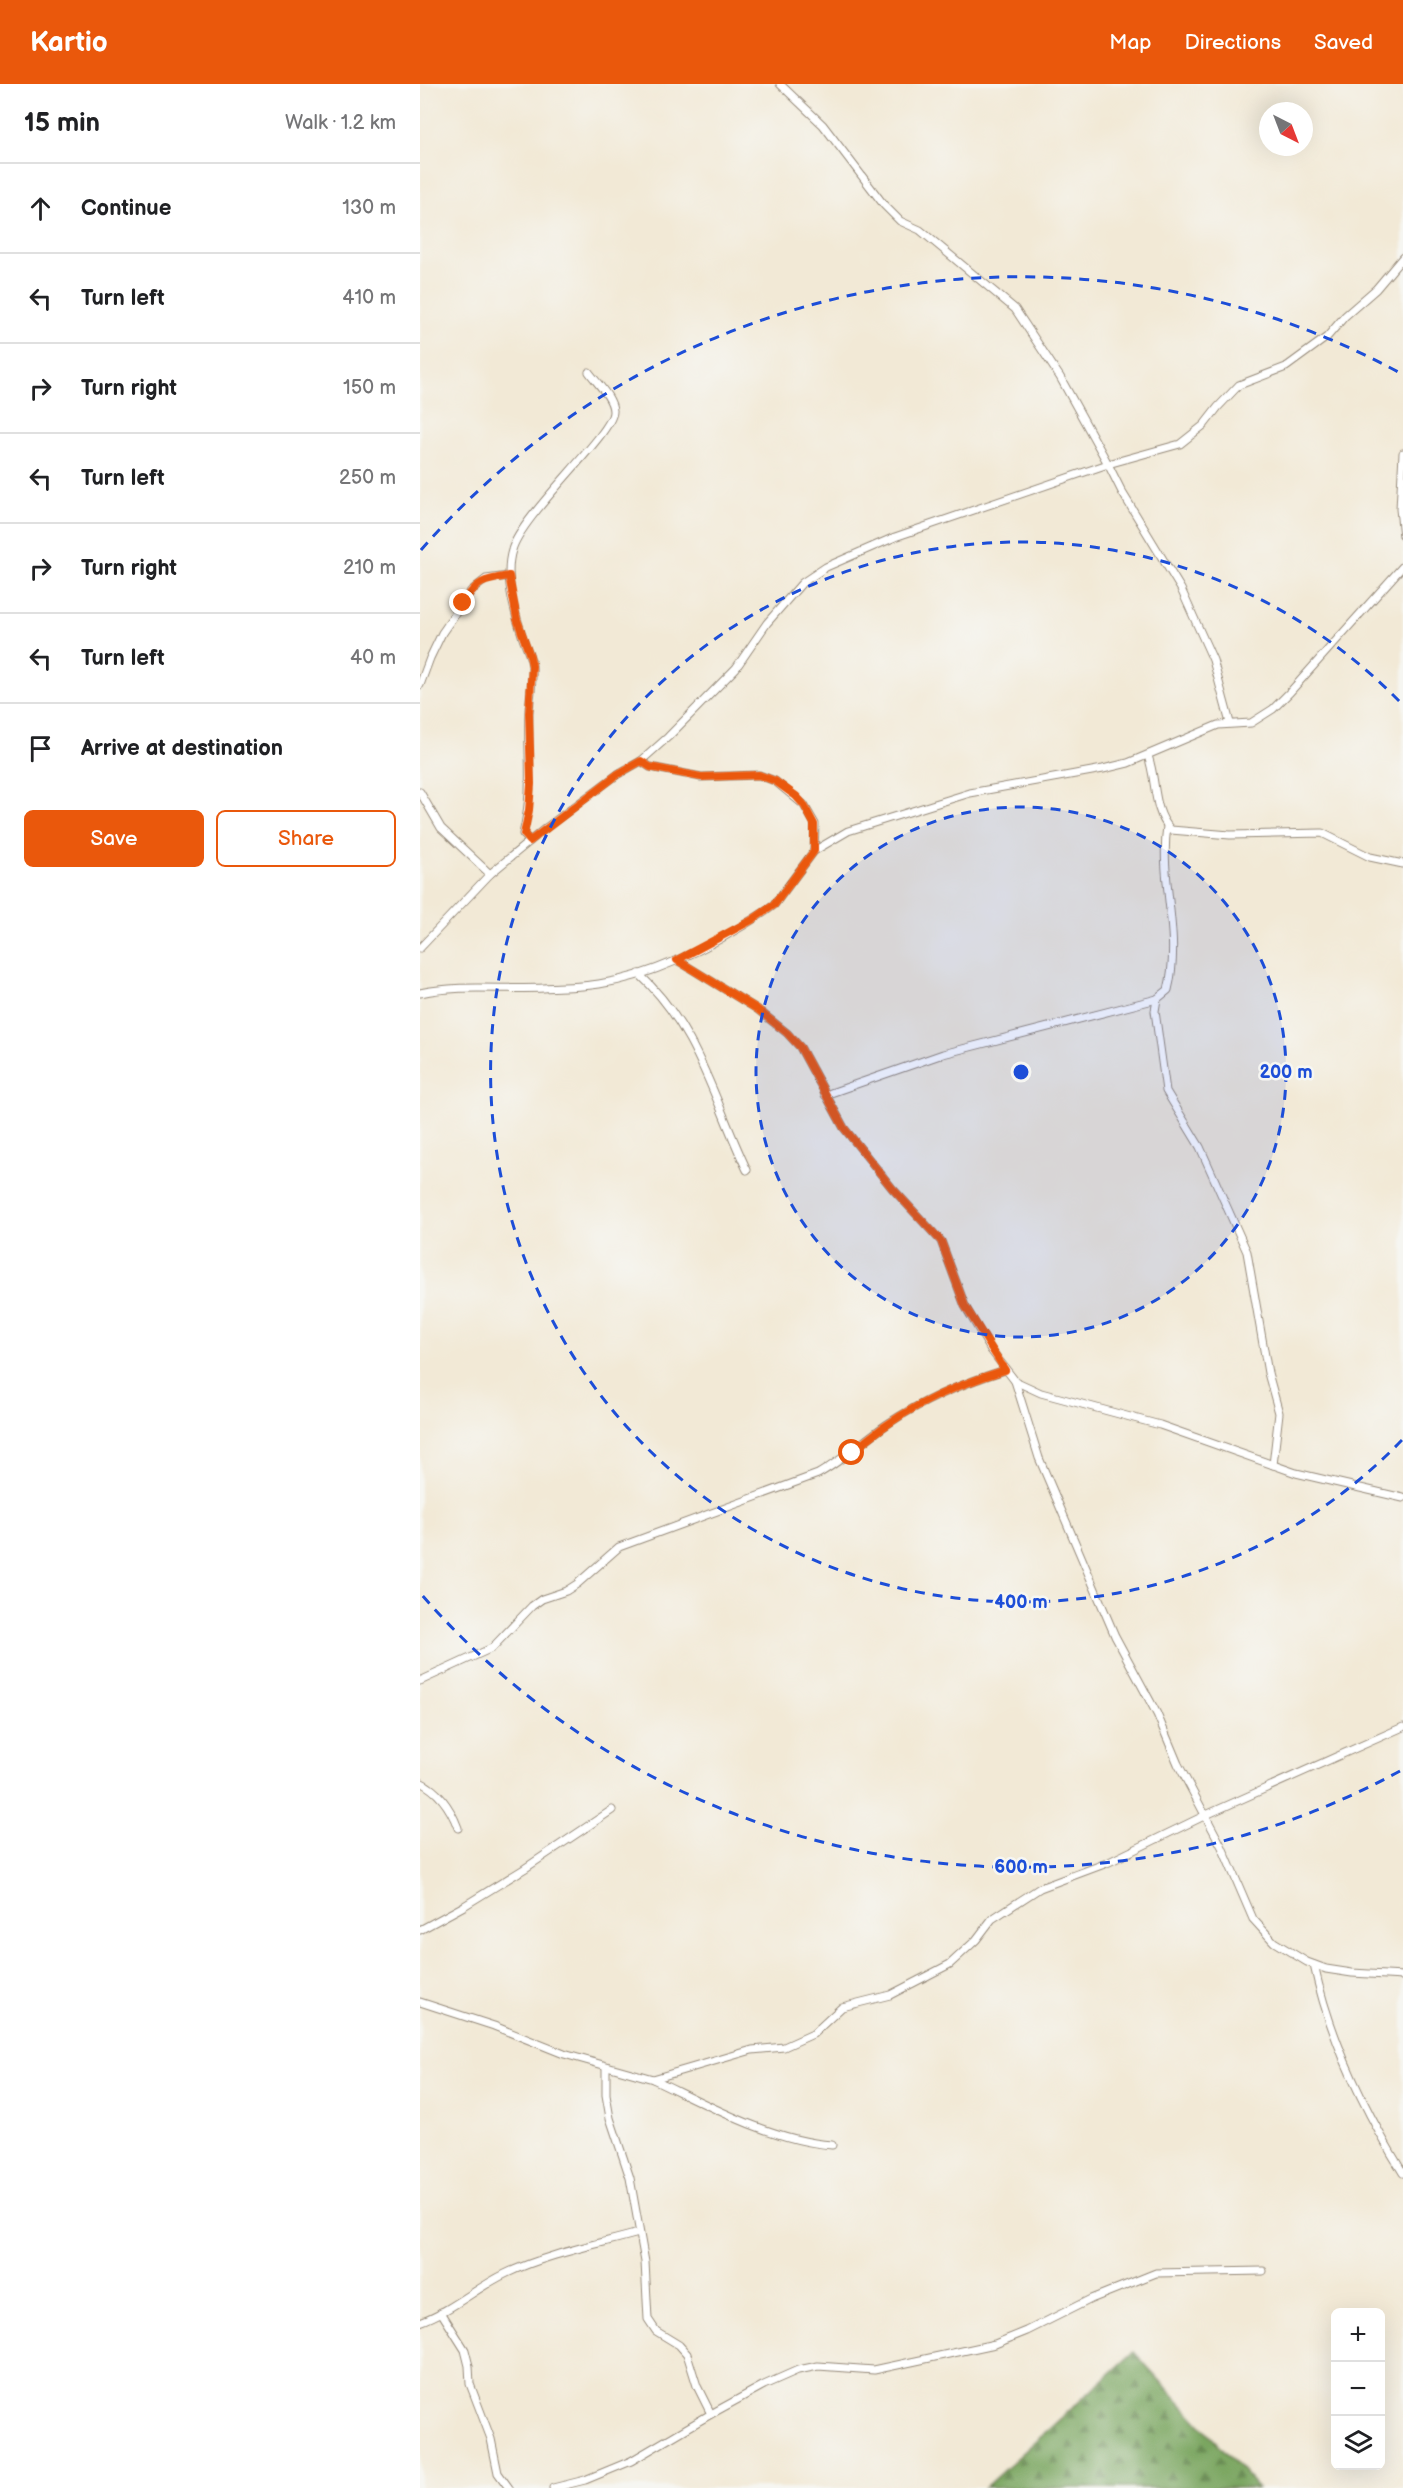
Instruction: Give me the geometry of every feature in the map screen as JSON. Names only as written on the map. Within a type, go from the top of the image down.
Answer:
[{"type":"street","points":[[780,84],[823,125],[900,221],[920,230],[1015,309],[1060,377],[1122,492],[1181,590],[1213,660],[1230,723]]},
{"type":"street","points":[[420,948],[490,874],[618,774],[641,761],[736,668],[767,623],[802,584],[826,567],[895,537],[1108,464],[1180,444],[1204,425],[1239,385],[1286,367],[1327,337],[1345,316],[1376,289],[1403,257]]},
{"type":"street","points":[[530,841],[524,834],[531,784],[529,713],[532,666],[517,619],[509,576],[512,550],[525,527],[612,418],[614,410],[611,403],[589,372]]},
{"type":"street","points":[[1403,453],[1400,509],[1403,536]]},
{"type":"street","points":[[420,993],[494,986],[541,988],[599,984],[639,974],[677,960],[752,920],[774,905],[814,851],[832,838],[848,831],[970,793],[1103,769],[1148,756],[1218,725],[1251,723],[1274,709],[1403,566]]},
{"type":"street","points":[[420,685],[442,633],[471,591],[486,579],[509,576]]},
{"type":"street","points":[[1148,756],[1152,765],[1159,811],[1167,826],[1176,832],[1203,834],[1322,833],[1370,857],[1403,864]]},
{"type":"street","points":[[641,761],[650,767],[701,777],[759,775],[775,781],[796,796],[809,814],[814,824],[814,851]]},
{"type":"street","points":[[420,792],[441,828],[490,874]]},
{"type":"street","points":[[825,1095],[943,1054],[1157,999],[1168,990],[1174,948],[1164,863],[1167,826]]},
{"type":"street","points":[[677,960],[757,1009],[787,1033],[807,1058],[844,1128],[904,1202],[941,1241],[965,1306],[1005,1370],[1015,1381],[1041,1393],[1160,1425],[1273,1465],[1403,1498]]},
{"type":"street","points":[[639,974],[668,1004],[688,1035],[747,1170]]},
{"type":"street","points":[[1157,999],[1155,1011],[1166,1090],[1200,1147],[1247,1252],[1268,1373],[1279,1413],[1273,1465]]},
{"type":"street","points":[[420,1681],[492,1648],[532,1606],[542,1599],[566,1591],[577,1584],[619,1547],[818,1474],[839,1462],[905,1413],[951,1389],[1005,1370]]},
{"type":"street","points":[[1015,1381],[1040,1458],[1112,1628],[1157,1714],[1186,1783],[1206,1815],[1229,1862],[1248,1910],[1258,1927],[1274,1942],[1314,1965],[1353,1973],[1403,1976]]},
{"type":"street","points":[[653,2079],[752,2050],[784,2047],[806,2038],[843,2007],[890,1995],[950,1964],[976,1940],[993,1919],[1040,1888],[1107,1863],[1206,1815],[1403,1727]]},
{"type":"street","points":[[420,1782],[438,1794],[447,1805],[458,1828]]},
{"type":"street","points":[[420,1930],[464,1906],[568,1841],[612,1810]]},
{"type":"street","points":[[1314,1965],[1329,2020],[1350,2074],[1363,2104],[1403,2173]]},
{"type":"street","points":[[420,2002],[494,2026],[564,2054],[653,2079],[744,2121],[809,2143],[832,2145]]},
{"type":"street","points":[[606,2067],[606,2095],[610,2118],[630,2178],[646,2273],[648,2319],[656,2331],[680,2345],[687,2354],[697,2386],[711,2414]]},
{"type":"street","points":[[420,2322],[523,2266],[639,2233]]},
{"type":"street","points":[[553,2488],[613,2470],[764,2385],[798,2370],[818,2367],[874,2370],[995,2344],[1027,2331],[1090,2299],[1156,2273],[1263,2271]]},
{"type":"street","points":[[441,2312],[465,2350],[470,2384],[491,2439],[498,2473],[508,2488]]},
{"type":"green space","points":[[1134,2352],[1258,2488],[984,2488]]},
{"type":"route","points":[[463,603],[471,591],[486,579],[509,576],[517,619],[532,666],[529,713],[531,784],[524,834],[530,841],[618,774],[641,761],[650,767],[701,777],[759,775],[775,781],[796,796],[804,805],[814,824],[816,837],[814,851],[774,905],[752,920],[677,960],[757,1009],[787,1033],[800,1047],[844,1128],[904,1202],[941,1241],[947,1252],[960,1296],[973,1316],[982,1337],[1005,1370],[971,1380],[905,1413],[866,1440],[852,1453]]}]
